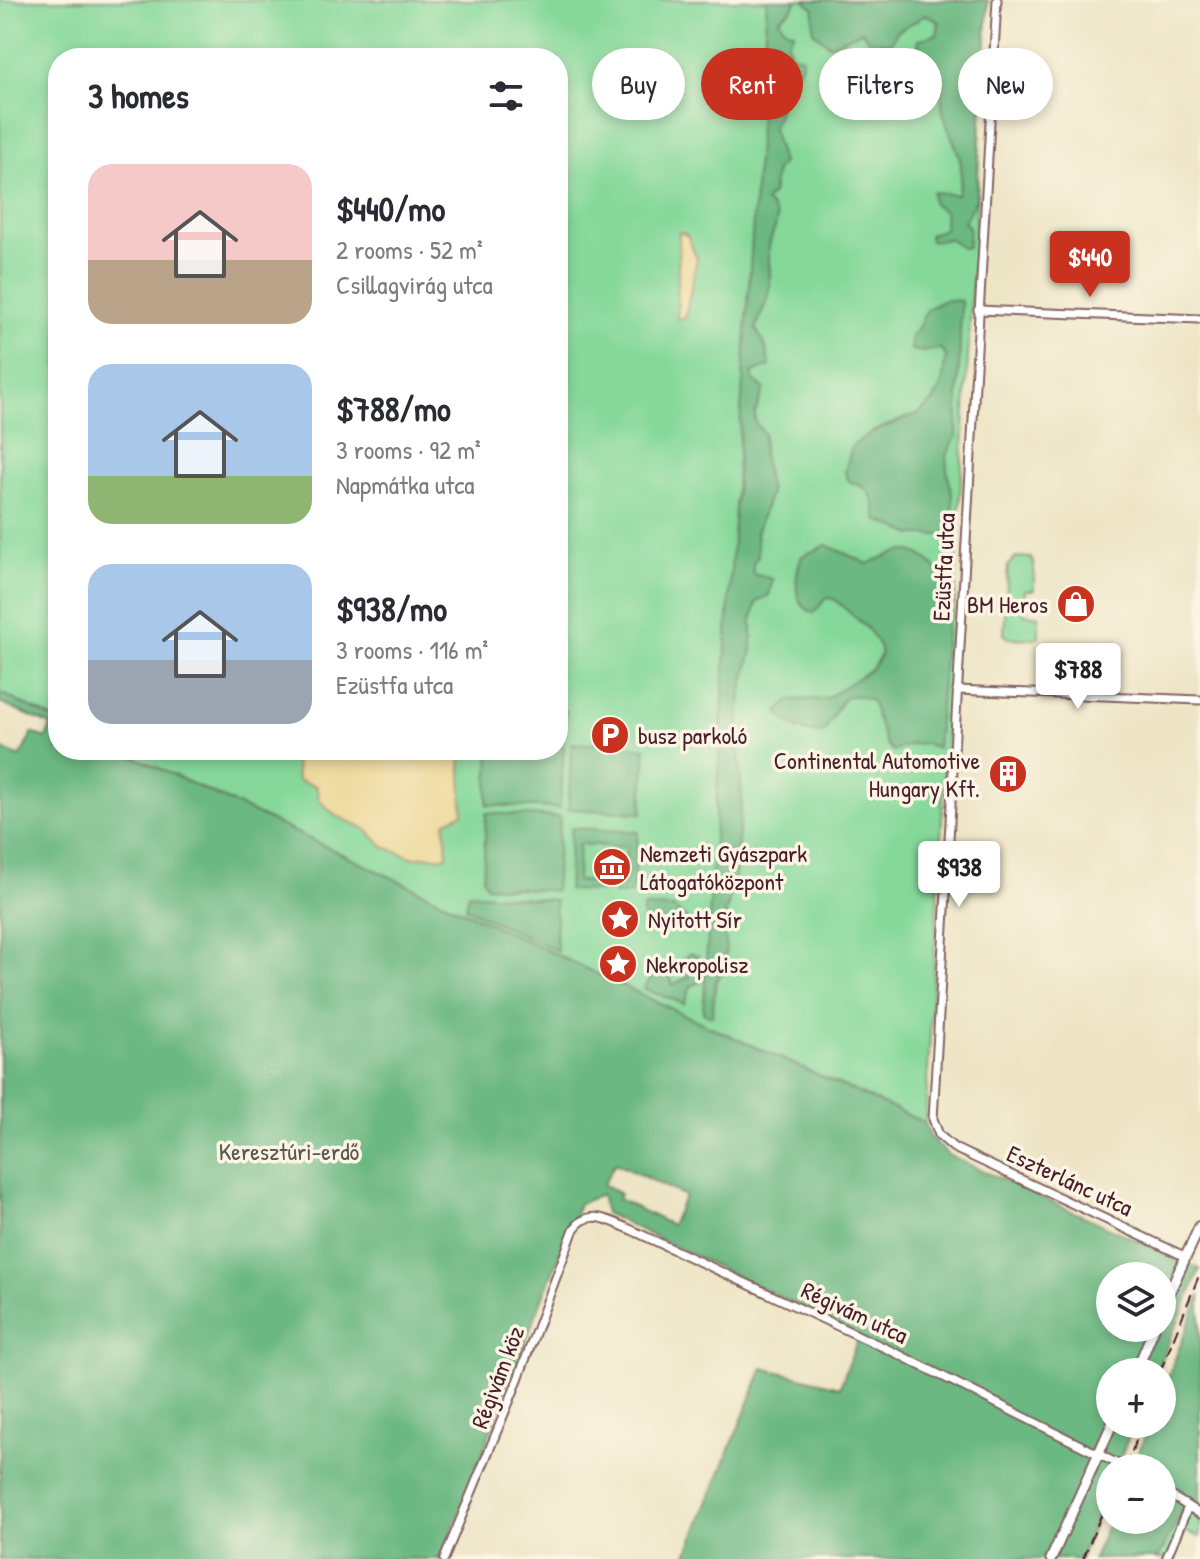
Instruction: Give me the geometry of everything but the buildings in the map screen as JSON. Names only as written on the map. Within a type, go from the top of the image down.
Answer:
[{"type":"street","name":"Ezüstfa utca","points":[[939,1135],[934,1124],[934,1105],[997,0]]},
{"type":"street","points":[[978,310],[1200,319]]},
{"type":"street","points":[[957,690],[1200,700]]},
{"type":"street","name":"Eszterlánc utca","points":[[939,1135],[954,1148],[1186,1257]]},
{"type":"street","name":"Régivám utca","points":[[592,1216],[604,1218],[698,1260],[1102,1454]]},
{"type":"street","name":"Régivám köz","points":[[444,1559],[514,1390],[574,1229],[581,1220],[592,1216]]},
{"type":"street","points":[[1176,1278],[1200,1226]]},
{"type":"street","points":[[1051,1559],[1105,1438]]},
{"type":"street","points":[[1176,1499],[1200,1514]]},
{"type":"street","points":[[1166,1559],[1188,1507]]},
{"type":"green space","points":[[0,0],[988,0],[985,48],[958,48],[958,120],[981,120],[925,1123],[706,1025],[141,760],[568,760],[568,48],[48,48],[48,716],[0,693]]},
{"type":"green space","points":[[767,0],[797,0],[792,9],[779,19],[785,29],[794,32],[787,44],[789,48],[764,48]]},
{"type":"green space","points":[[804,0],[988,0],[985,48],[958,48],[958,120],[981,120],[976,199],[964,222],[969,227],[968,247],[963,248],[949,239],[930,241],[929,235],[944,229],[945,212],[933,204],[932,192],[957,195],[961,178],[958,151],[944,115],[942,48],[919,48],[918,40],[937,34],[939,22],[926,15],[896,32],[892,43],[868,40],[862,31],[829,45],[813,31],[814,9]]},
{"type":"green space","points":[[759,120],[776,120],[772,127],[782,163],[776,171],[772,194],[765,202],[777,219],[769,248],[769,293],[756,329],[765,345],[770,366],[752,373],[753,380],[764,388],[755,422],[764,434],[763,454],[770,493],[756,533],[758,556],[753,563],[753,574],[773,579],[769,595],[757,602],[752,620],[752,650],[741,694],[738,739],[742,797],[735,877],[722,928],[726,940],[725,969],[716,981],[712,1016],[703,1013]]},
{"type":"green space","points":[[946,300],[961,301],[957,436],[947,456],[953,513],[947,535],[913,535],[877,520],[868,491],[849,481],[845,472],[852,446],[874,431],[919,413],[933,401],[942,385],[946,355],[940,348],[924,352],[911,350],[911,336],[926,312]]},
{"type":"green space","points":[[826,545],[868,564],[895,553],[912,551],[932,564],[942,578],[949,592],[937,748],[915,744],[893,751],[886,744],[871,700],[860,696],[852,696],[841,702],[824,732],[798,729],[778,712],[790,700],[825,699],[871,669],[881,655],[869,631],[834,599],[826,598],[814,613],[801,603],[797,579],[802,556]]},
{"type":"green space","points":[[1016,557],[1031,558],[1034,565],[1034,590],[1025,590],[1024,614],[1039,616],[1039,636],[1035,639],[1008,638],[1004,634],[1008,565]]},
{"type":"green space","name":"Keresztúri-erdő","points":[[0,693],[48,716],[48,724],[0,703]]},
{"type":"green space","name":"Keresztúri-erdő","points":[[32,733],[46,738],[48,733],[48,760],[141,760],[706,1025],[925,1123],[930,1137],[948,1155],[1200,1269],[1176,1325],[1176,1262],[1096,1262],[1096,1342],[1169,1342],[1162,1358],[1096,1358],[1096,1438],[1128,1438],[1122,1454],[1096,1454],[1096,1519],[1080,1559],[685,1559],[763,1368],[840,1387],[859,1335],[605,1213],[601,1194],[579,1204],[441,1559],[0,1559],[0,748],[20,757]],"holes":[[[615,1163],[685,1196],[671,1225],[618,1199],[620,1194],[603,1185]]]},
{"type":"green space","points":[[572,743],[646,748],[642,813],[568,809]]},
{"type":"green space","points":[[489,760],[563,760],[560,808],[487,805]]},
{"type":"green space","points":[[486,813],[560,817],[555,891],[487,886],[483,879]]},
{"type":"green space","points":[[571,828],[638,832],[634,886],[630,894],[615,895],[616,884],[624,884],[626,847],[579,844],[577,881],[602,882],[602,891],[568,890]]},
{"type":"green space","points":[[468,893],[555,900],[557,951],[466,908]]},
{"type":"green space","points":[[673,908],[691,922],[686,933],[661,925],[652,927],[647,934],[643,933],[643,909]]},
{"type":"green space","points":[[689,954],[698,956],[702,971],[700,982],[691,986],[684,1004],[644,989],[656,970],[671,975],[672,985],[689,977],[683,959]]},
{"type":"green space","points":[[1200,1295],[1200,1502],[1189,1497],[1176,1523],[1176,1454],[1138,1454],[1144,1438],[1176,1438],[1175,1358]]},
{"type":"green space","points":[[1189,1497],[1200,1502],[1200,1537],[1183,1531],[1172,1559],[1154,1559],[1158,1558],[1170,1534],[1176,1534],[1176,1523]]},
{"type":"green space","points":[[1104,1534],[1170,1534],[1158,1558],[1093,1559]]},
{"type":"sand","points":[[679,232],[687,235],[697,258],[685,318],[677,319]]},
{"type":"sand","points":[[296,760],[460,760],[463,813],[445,822],[447,856],[414,858],[384,847],[366,829],[336,816],[320,801],[316,786],[297,780]]},
{"type":"railway","points":[[1166,1358],[1200,1273]]},
{"type":"railway","points":[[1131,1454],[1137,1438]]},
{"type":"railway","points":[[1083,1559],[1096,1528]]},
{"type":"place","name":"BM Heros","points":[[1076,604]]},
{"type":"place","name":"busz parkoló","points":[[610,735]]},
{"type":"place","name":"Continental Automotive Hungary Kft.","points":[[1008,774]]},
{"type":"place","name":"Nemzeti Gyászpark Látogatóközpont","points":[[612,867]]},
{"type":"place","name":"Nyitott Sír","points":[[620,919]]},
{"type":"place","name":"Nekropolisz","points":[[618,964]]}]
